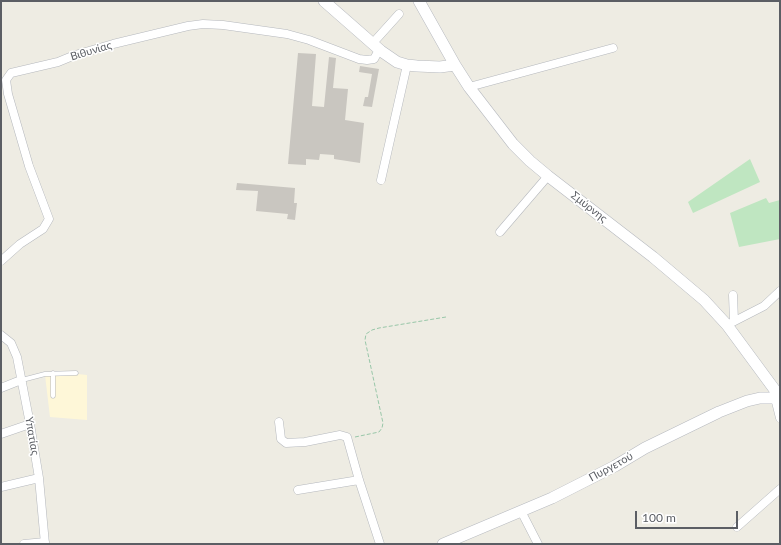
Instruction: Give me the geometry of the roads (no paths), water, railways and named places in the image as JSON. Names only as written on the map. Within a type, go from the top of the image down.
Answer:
[{"type":"street","points":[[324,1],[391,59],[406,65],[440,67],[455,65]]},
{"type":"street","name":"Σμύρνης","points":[[419,1],[469,87],[513,144],[548,176],[674,274],[731,323],[778,397]]},
{"type":"street","points":[[376,47],[398,14]]},
{"type":"street","name":"Βιθυνίας","points":[[1,261],[20,244],[44,229],[49,219],[30,166],[8,94],[6,80],[11,73],[58,62],[113,44],[179,28],[204,24],[223,25],[286,34],[305,39],[359,59],[374,59],[376,47]]},
{"type":"street","points":[[469,87],[613,48]]},
{"type":"street","points":[[381,180],[406,65]]},
{"type":"street","points":[[500,232],[548,176]]},
{"type":"street","points":[[731,323],[764,306],[780,291]]},
{"type":"street","points":[[731,323],[733,295]]},
{"type":"street","name":"Υπατίας","points":[[1,335],[8,340],[14,349],[21,380],[39,478],[45,543]]},
{"type":"street","points":[[1,388],[21,380]]},
{"type":"street","points":[[778,397],[780,418]]},
{"type":"street","name":"Πυργετού","points":[[450,542],[578,485],[645,448],[719,412],[747,401],[760,398],[778,397]]},
{"type":"street","points":[[279,422],[281,439],[286,443],[304,442],[340,435],[345,436],[349,440],[359,480],[380,544]]},
{"type":"street","points":[[1,434],[30,424]]},
{"type":"street","points":[[1,487],[39,478]]},
{"type":"street","points":[[298,490],[359,480]]},
{"type":"street","points":[[737,527],[780,489]]},
{"type":"street","points":[[521,511],[538,544]]},
{"type":"street","points":[[24,544],[45,543]]},
{"type":"lane","points":[[21,380],[53,373],[76,373]]},
{"type":"lane","points":[[53,373],[53,396]]}]
